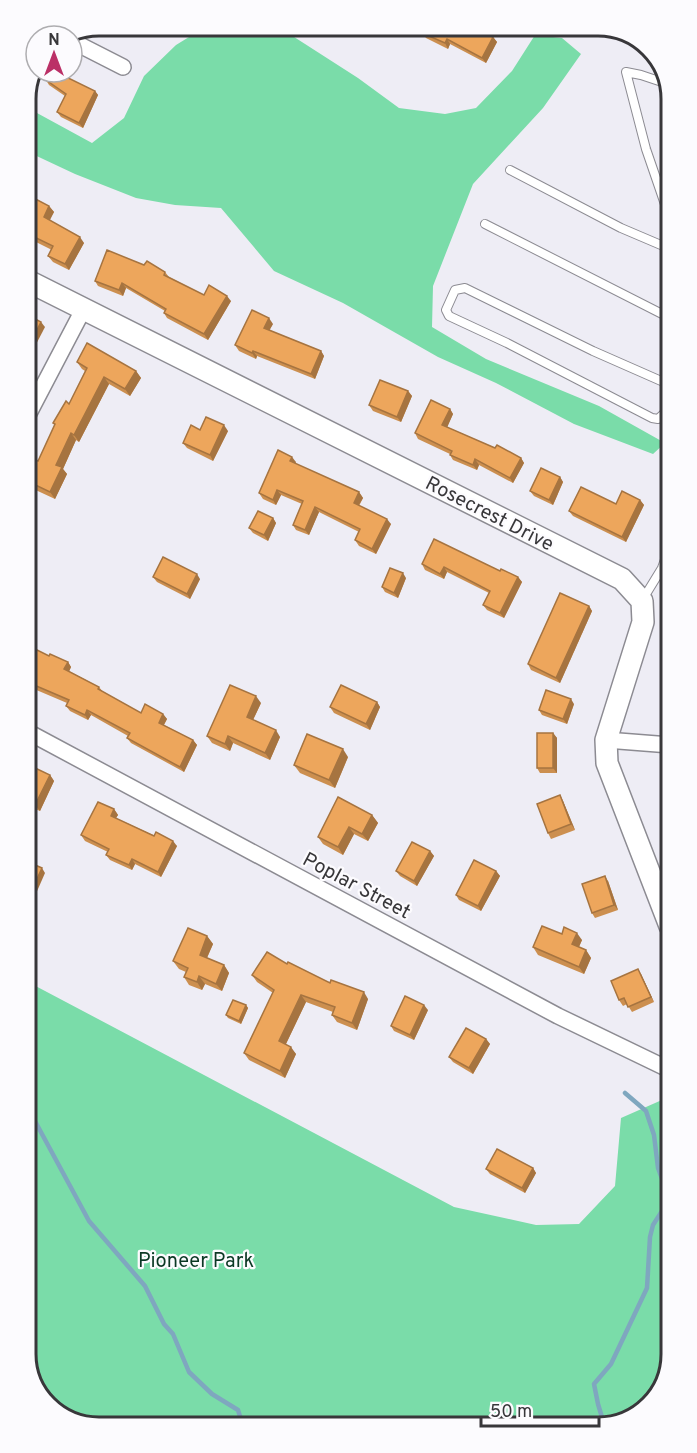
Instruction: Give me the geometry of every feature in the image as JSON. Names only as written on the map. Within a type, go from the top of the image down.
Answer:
[{"type":"street","points":[[84,47],[123,67]]},
{"type":"street","name":"Rosecrest Drive","points":[[36,285],[622,579],[642,601]]},
{"type":"street","points":[[36,400],[84,308]]},
{"type":"street","points":[[642,601],[643,622],[606,740],[607,763],[661,903]]},
{"type":"street","name":"Poplar Street","points":[[36,736],[558,1016],[661,1066]]},
{"type":"street","points":[[606,740],[661,744]]},
{"type":"lane","points":[[658,81],[626,72],[646,149],[661,193]]},
{"type":"lane","points":[[510,170],[621,228],[661,245]]},
{"type":"lane","points":[[485,224],[661,313]]},
{"type":"lane","points":[[661,381],[593,351],[465,288],[455,290],[446,310],[449,316],[507,342],[652,418],[661,416]]},
{"type":"lane","points":[[642,601],[661,570]]},
{"type":"green space","points":[[191,36],[293,36],[358,78],[399,108],[445,114],[476,108],[512,71],[534,36],[562,38],[581,54],[543,108],[473,184],[433,286],[432,327],[486,359],[599,406],[661,441],[661,447],[653,454],[574,424],[496,383],[438,357],[343,303],[274,271],[221,208],[175,205],[136,198],[36,156],[36,112],[92,143],[124,118],[144,76],[176,45]]},
{"type":"green space","name":"Pioneer Park","points":[[36,986],[454,1207],[536,1225],[579,1224],[615,1186],[621,1118],[661,1100],[661,1354],[655,1382],[643,1399],[630,1409],[611,1416],[598,1417],[94,1417],[67,1409],[54,1399],[44,1386],[37,1367],[36,1354]]},
{"type":"building","points":[[429,36],[493,37],[482,58],[447,39],[445,43]]},
{"type":"building","points":[[52,84],[81,84],[95,91],[79,123],[57,112],[66,94]]},
{"type":"building","points":[[36,199],[49,206],[44,217],[80,237],[65,264],[48,256],[53,246],[36,238]]},
{"type":"building","points":[[107,250],[144,265],[147,261],[165,272],[164,275],[204,295],[209,285],[227,296],[204,334],[164,313],[166,309],[122,283],[119,290],[95,281]]},
{"type":"building","points":[[252,310],[269,318],[264,328],[321,351],[311,374],[235,345]]},
{"type":"building","points":[[36,319],[41,322],[36,332]]},
{"type":"building","points":[[87,343],[136,371],[125,389],[104,377],[74,435],[71,433],[56,465],[62,467],[50,492],[36,485],[36,460],[38,461],[55,424],[53,423],[66,401],[69,404],[87,368],[77,362]]},
{"type":"building","points":[[380,380],[408,391],[397,417],[369,405]]},
{"type":"building","points":[[431,400],[450,409],[442,425],[495,448],[497,445],[521,458],[510,478],[475,459],[473,465],[450,455],[452,451],[415,433]]},
{"type":"building","points":[[206,417],[224,425],[210,455],[183,443],[191,425],[200,430]]},
{"type":"building","points":[[278,450],[292,457],[290,461],[359,492],[354,503],[387,519],[372,549],[355,540],[360,529],[315,507],[305,530],[293,525],[303,501],[277,490],[273,500],[259,493]]},
{"type":"building","points":[[541,468],[560,477],[549,500],[530,491]]},
{"type":"building","points":[[581,487],[616,504],[622,491],[640,500],[622,537],[569,511]]},
{"type":"building","points":[[258,511],[273,518],[264,535],[249,528]]},
{"type":"building","points":[[434,539],[500,571],[501,569],[518,577],[500,613],[483,605],[490,591],[444,567],[440,574],[422,564]]},
{"type":"building","points":[[163,557],[197,574],[187,594],[153,577]]},
{"type":"building","points":[[390,568],[403,573],[394,593],[382,587]]},
{"type":"building","points":[[560,593],[589,606],[556,678],[528,664]]},
{"type":"building","points":[[36,650],[68,662],[64,669],[141,713],[145,704],[163,714],[159,723],[193,740],[180,767],[127,738],[130,733],[87,710],[85,715],[66,706],[69,700],[36,686]]},
{"type":"building","points":[[230,685],[256,696],[247,717],[276,730],[265,753],[228,736],[225,744],[207,736]]},
{"type":"building","points":[[341,685],[377,702],[366,724],[330,707]]},
{"type":"building","points":[[546,690],[571,699],[563,719],[539,710]]},
{"type":"building","points":[[537,733],[553,733],[553,768],[537,768]]},
{"type":"building","points":[[307,734],[343,749],[329,780],[294,765]]},
{"type":"building","points":[[36,768],[50,775],[36,803]]},
{"type":"building","points":[[560,795],[571,824],[548,833],[537,804]]},
{"type":"building","points":[[338,797],[372,815],[362,834],[349,827],[338,847],[318,837]]},
{"type":"building","points":[[98,802],[114,809],[111,816],[154,836],[156,832],[173,841],[158,872],[132,859],[129,865],[106,855],[109,849],[81,835]]},
{"type":"building","points":[[412,842],[430,851],[414,881],[396,871]]},
{"type":"building","points":[[474,860],[496,871],[478,906],[456,895]]},
{"type":"building","points":[[36,865],[42,868],[36,881]]},
{"type":"building","points":[[605,876],[614,905],[592,913],[582,884]]},
{"type":"building","points":[[542,926],[562,934],[564,927],[577,933],[572,944],[586,950],[579,967],[533,947]]},
{"type":"building","points":[[188,928],[207,936],[200,955],[224,965],[216,984],[199,976],[197,982],[184,977],[188,968],[173,961]]},
{"type":"building","points":[[267,952],[287,964],[288,962],[330,983],[331,980],[364,992],[352,1023],[332,1015],[335,1007],[301,995],[279,1041],[291,1047],[280,1071],[244,1053],[274,990],[252,975]]},
{"type":"building","points":[[638,969],[651,997],[628,1007],[624,998],[619,1000],[611,981]]},
{"type":"building","points":[[405,996],[424,1005],[410,1035],[391,1026]]},
{"type":"building","points":[[233,1000],[246,1005],[239,1021],[226,1015]]},
{"type":"building","points":[[466,1028],[486,1039],[469,1068],[449,1057]]},
{"type":"building","points":[[497,1149],[533,1168],[522,1188],[486,1169]]},
{"type":"waterway","points":[[625,1093],[646,1111],[654,1135],[661,1176]]},
{"type":"waterway","points":[[36,1123],[89,1221],[145,1286],[164,1324],[173,1334],[189,1372],[212,1394],[238,1410],[240,1417]]},
{"type":"waterway","points":[[602,1417],[594,1384],[611,1364],[647,1288],[650,1237],[653,1225],[661,1213]]}]
